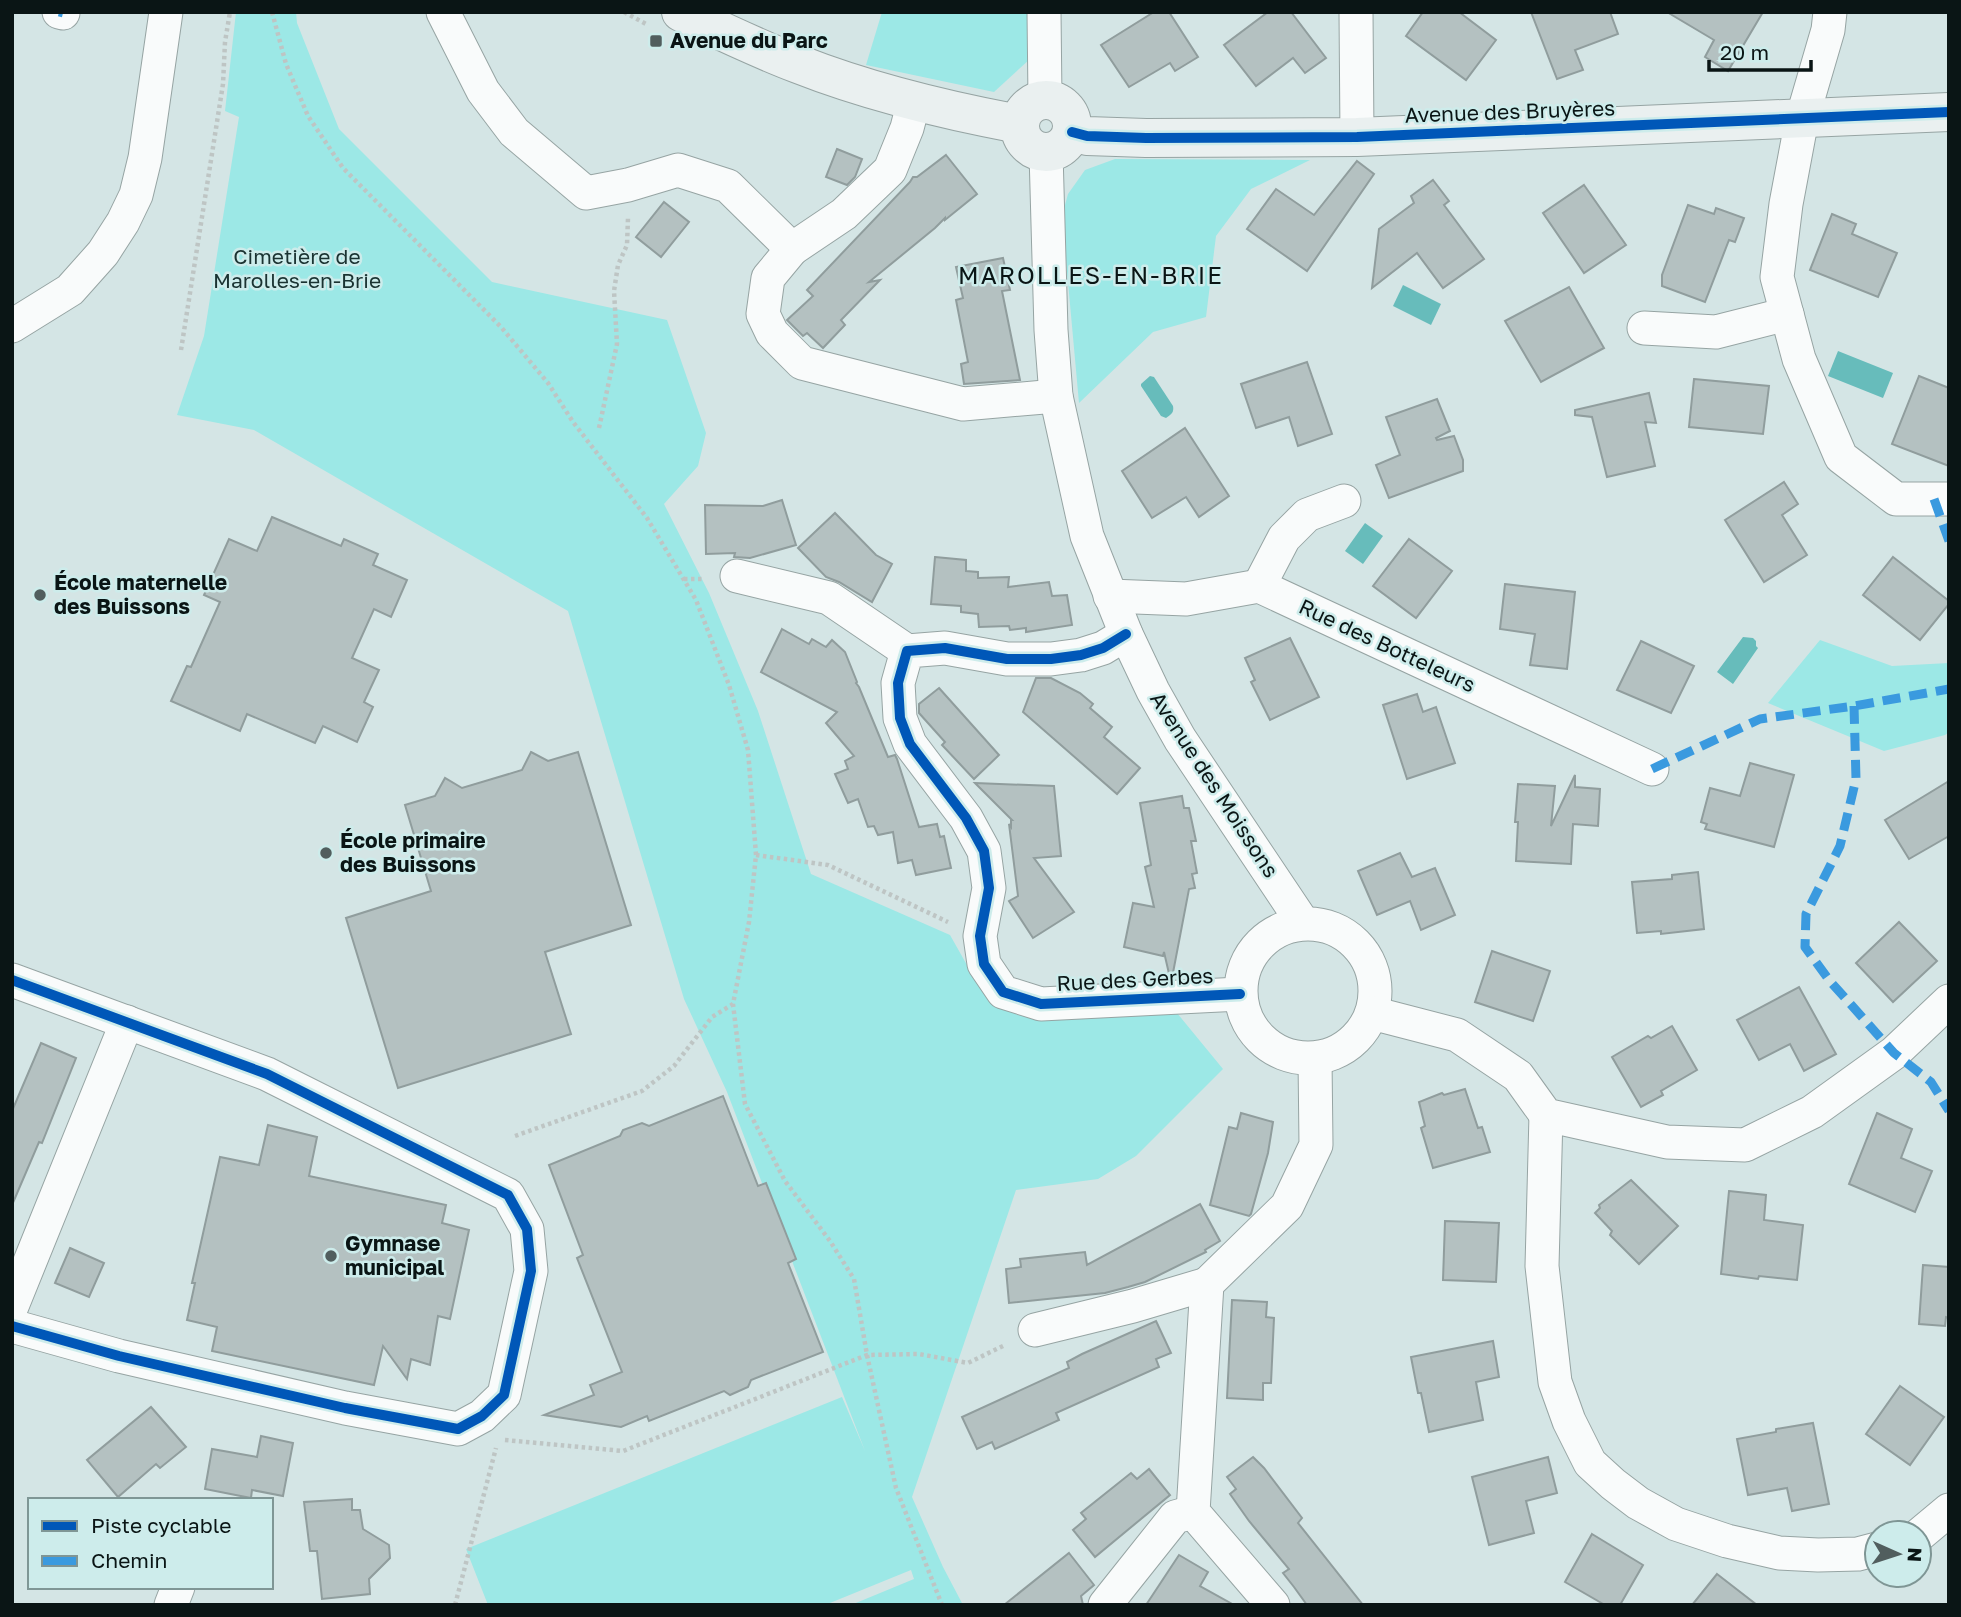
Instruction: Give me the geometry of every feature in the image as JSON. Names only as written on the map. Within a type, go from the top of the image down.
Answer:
[{"type":"street","points":[[12,326],[70,290],[103,253],[136,195],[145,158],[166,12]]},
{"type":"street","points":[[443,12],[483,92],[514,132],[586,193],[628,186],[678,170],[728,186],[792,249]]},
{"type":"street","points":[[1032,112],[1044,12]]},
{"type":"street","points":[[1356,12],[1357,137]]},
{"type":"street","points":[[1830,12],[1828,30],[1801,119],[1777,277],[1799,359],[1841,457],[1896,499],[1949,499]]},
{"type":"street","points":[[664,18],[864,87],[914,100],[1032,112],[1052,100],[1066,109],[1071,116],[1059,143]]},
{"type":"street","points":[[914,100],[907,128],[890,170],[844,214],[792,249],[768,278],[763,314],[772,333],[802,363],[963,404],[1056,396]]},
{"type":"street","name":"Avenue des Bruyères","points":[[1059,143],[1087,136],[1357,137],[1949,112]]},
{"type":"street","name":"Avenue des Moissons","points":[[1059,143],[1051,330],[1056,396],[1087,536],[1126,634],[1153,691],[1180,739],[1303,923]]},
{"type":"street","points":[[1644,328],[1716,332],[1787,314]]},
{"type":"street","points":[[1110,596],[1186,599],[1259,586],[1284,538],[1307,516],[1344,501]]},
{"type":"street","points":[[737,576],[829,598],[907,651],[945,648],[1007,659],[1052,659],[1081,655],[1103,648],[1126,634]]},
{"type":"street","name":"Rue des Botteleurs","points":[[1259,586],[1652,769]]},
{"type":"street","name":"Rue des Gerbes","points":[[907,651],[898,683],[900,718],[910,744],[966,818],[984,851],[989,888],[980,936],[984,964],[1003,992],[1041,1004],[1240,994]]},
{"type":"street","points":[[1303,923],[1333,927],[1359,946],[1367,957],[1375,979],[1372,1013],[1359,1037],[1342,1050],[1315,1059],[1299,1059],[1276,1051],[1268,1045],[1252,1031],[1245,1017],[1240,994],[1242,973],[1253,951],[1274,931],[1303,923]]},
{"type":"street","points":[[12,980],[267,1074],[508,1195],[527,1229],[531,1271],[504,1395],[482,1416],[458,1429],[345,1408],[119,1356],[12,1326]]},
{"type":"street","points":[[1545,1115],[1667,1142],[1745,1145],[1812,1112],[1894,1053],[1949,1001]]},
{"type":"street","points":[[1372,1013],[1457,1035],[1518,1076],[1545,1115],[1542,1266],[1555,1382],[1569,1421],[1590,1463],[1613,1484],[1676,1524],[1727,1541],[1779,1553],[1818,1555],[1863,1552]]},
{"type":"street","points":[[12,1306],[127,1021]]},
{"type":"street","points":[[1035,1330],[1133,1306],[1207,1284],[1287,1206],[1316,1145],[1315,1059]]},
{"type":"street","points":[[1207,1284],[1193,1512],[1273,1605]]},
{"type":"street","points":[[1933,1523],[1949,1510]]},
{"type":"street","points":[[1105,1605],[1175,1517],[1193,1512]]},
{"type":"path","points":[[181,350],[223,84],[230,12]]},
{"type":"path","points":[[272,12],[286,64],[308,116],[343,167],[500,327],[548,383],[573,422],[647,518],[696,600],[729,685],[748,750],[756,855],[749,922],[733,1004],[746,1104],[785,1181],[830,1241],[854,1279],[867,1355],[896,1489],[942,1605]]},
{"type":"path","points":[[624,12],[664,18]]},
{"type":"path","points":[[599,428],[617,344],[614,291],[618,265],[627,245],[628,186]]},
{"type":"path","points":[[756,855],[828,865],[980,936]]},
{"type":"path","points":[[516,1136],[642,1091],[674,1066],[712,1017],[733,1004]]},
{"type":"path","points":[[455,1605],[498,1440],[623,1451],[867,1355],[919,1354],[968,1363],[1035,1330]]},
{"type":"green space","name":"Cimetière de Marolles-en-Brie","points":[[236,12],[296,12],[297,23],[339,129],[492,282],[667,320],[706,433],[698,466],[664,504],[709,593],[758,711],[811,874],[950,935],[976,981],[994,1004],[1018,1015],[1046,1018],[1177,1013],[1223,1069],[1136,1156],[1098,1179],[1016,1190],[912,1497],[963,1605],[851,1605],[914,1579],[911,1570],[825,1605],[488,1605],[466,1549],[842,1397],[865,1451],[727,1092],[684,999],[568,611],[254,430],[177,415],[204,336],[239,117],[225,111]]},
{"type":"green space","points":[[882,12],[1029,12],[1030,59],[994,92],[866,65]]},
{"type":"green space","points":[[1115,159],[1310,160],[1251,189],[1216,236],[1206,317],[1153,332],[1079,403],[1062,216],[1068,194],[1085,170]]},
{"type":"green space","points":[[1820,640],[1892,666],[1949,663],[1949,732],[1884,751],[1768,703]]},
{"type":"shaded area","points":[[1403,285],[1441,304],[1431,325],[1393,306]]},
{"type":"shaded area","points":[[1838,351],[1893,373],[1883,398],[1828,376]]},
{"type":"shaded area","points":[[1150,376],[1154,377],[1173,406],[1172,413],[1166,418],[1161,416],[1141,386]]},
{"type":"shaded area","points":[[1365,523],[1383,536],[1363,564],[1345,551]]},
{"type":"shaded area","points":[[1743,637],[1753,638],[1758,648],[1733,684],[1717,672]]},
{"type":"building","points":[[1154,12],[1169,12],[1198,57],[1175,71],[1170,63],[1129,87],[1101,45]]},
{"type":"building","points":[[1268,12],[1291,12],[1326,58],[1305,73],[1293,58],[1256,86],[1224,45]]},
{"type":"building","points":[[1423,12],[1459,12],[1496,40],[1466,80],[1406,36]]},
{"type":"building","points":[[1531,12],[1610,12],[1618,34],[1575,50],[1583,70],[1557,79]]},
{"type":"building","points":[[1667,12],[1763,12],[1728,71],[1705,57],[1714,40]]},
{"type":"building","points":[[837,149],[862,159],[855,177],[847,185],[826,177]]},
{"type":"building","points":[[946,155],[977,194],[869,282],[880,280],[841,320],[845,325],[823,348],[807,333],[803,336],[787,320],[813,296],[807,290],[913,177],[917,177]]},
{"type":"building","points":[[1357,161],[1374,174],[1307,271],[1247,229],[1276,189],[1314,215]]},
{"type":"building","points":[[1433,180],[1449,201],[1444,205],[1484,259],[1443,288],[1417,253],[1372,288],[1379,229],[1414,203],[1411,196]]},
{"type":"building","points":[[1584,185],[1626,245],[1584,273],[1543,213]]},
{"type":"building","points":[[664,202],[689,222],[661,257],[636,237]]},
{"type":"building","points":[[1688,205],[1714,214],[1716,208],[1744,218],[1735,242],[1729,240],[1705,302],[1662,286],[1662,275]]},
{"type":"building","points":[[1832,214],[1856,224],[1852,234],[1897,253],[1878,297],[1810,270]]},
{"type":"building","points":[[1003,258],[1010,290],[1002,291],[1020,380],[964,384],[961,364],[968,362],[956,300],[963,298],[956,267]]},
{"type":"building","points":[[1569,287],[1604,348],[1541,382],[1505,321]]},
{"type":"building","points":[[1307,362],[1332,434],[1298,446],[1289,417],[1256,428],[1241,384]]},
{"type":"building","points":[[1919,376],[1949,388],[1949,466],[1892,444]]},
{"type":"building","points":[[1694,379],[1769,386],[1763,434],[1689,427]]},
{"type":"building","points":[[1649,393],[1656,423],[1645,422],[1655,466],[1607,477],[1592,417],[1575,415],[1575,410]]},
{"type":"building","points":[[1437,399],[1450,431],[1436,438],[1454,436],[1463,460],[1463,471],[1389,498],[1376,465],[1400,455],[1386,417]]},
{"type":"building","points":[[1185,428],[1229,496],[1199,517],[1186,497],[1152,518],[1122,471]]},
{"type":"building","points":[[1784,482],[1798,504],[1782,515],[1807,555],[1764,582],[1725,520]]},
{"type":"building","points":[[782,500],[796,545],[750,558],[734,557],[735,553],[706,554],[705,505],[763,506]]},
{"type":"building","points":[[835,513],[876,555],[892,564],[872,602],[826,577],[798,548]]},
{"type":"building","points":[[272,517],[341,546],[344,539],[378,554],[373,565],[407,580],[391,617],[374,609],[352,658],[379,670],[364,702],[373,707],[357,742],[323,726],[315,743],[247,714],[240,731],[171,701],[187,666],[191,667],[220,602],[204,595],[229,539],[257,551]]},
{"type":"building","points":[[1409,539],[1452,571],[1416,618],[1373,586]]},
{"type":"building","points":[[935,557],[966,560],[966,571],[978,572],[978,578],[1009,577],[1008,587],[1049,582],[1052,596],[1067,595],[1072,625],[1026,632],[1026,628],[1010,630],[1009,626],[979,627],[978,614],[961,612],[961,606],[931,604]]},
{"type":"building","points":[[1893,557],[1949,601],[1920,640],[1863,595]]},
{"type":"building","points":[[1505,584],[1575,592],[1567,669],[1530,665],[1535,634],[1500,629]]},
{"type":"building","points":[[782,629],[809,644],[812,639],[826,647],[832,640],[845,652],[888,757],[895,755],[897,759],[919,827],[937,824],[940,837],[944,836],[951,868],[916,875],[912,860],[898,863],[893,832],[878,835],[874,826],[868,827],[858,799],[848,803],[835,774],[848,769],[845,761],[854,756],[826,723],[837,712],[761,672]]},
{"type":"building","points":[[1290,638],[1319,697],[1270,720],[1251,682],[1255,680],[1245,658]]},
{"type":"building","points":[[1641,641],[1694,666],[1671,713],[1617,690]]},
{"type":"building","points":[[1036,678],[1051,678],[1080,693],[1093,704],[1090,708],[1112,727],[1104,737],[1140,768],[1117,794],[1023,712]]},
{"type":"building","points":[[939,688],[999,755],[974,779],[942,745],[945,742],[919,713],[919,704]]},
{"type":"building","points":[[1417,694],[1423,712],[1436,707],[1455,763],[1407,779],[1383,705]]},
{"type":"building","name":"École primaire des Buissons","points":[[531,752],[548,761],[578,752],[631,925],[545,952],[571,1034],[398,1088],[346,918],[431,891],[405,805],[435,796],[445,778],[462,788],[522,770]]},
{"type":"building","points":[[1750,763],[1794,775],[1774,847],[1705,829],[1707,824],[1701,822],[1710,788],[1740,796]]},
{"type":"building","points":[[1575,775],[1575,787],[1600,789],[1598,826],[1573,824],[1571,864],[1516,861],[1518,784],[1555,786],[1551,826]]},
{"type":"building","points":[[1949,781],[1949,836],[1909,859],[1885,820]]},
{"type":"building","points":[[975,783],[1054,786],[1061,856],[1034,858],[1074,912],[1033,938],[1009,901],[1018,896],[1009,824],[1011,827],[1012,820]]},
{"type":"building","points":[[1182,796],[1184,808],[1189,808],[1196,841],[1191,841],[1197,873],[1192,874],[1195,888],[1189,889],[1170,978],[1164,952],[1163,956],[1124,947],[1133,903],[1154,907],[1145,867],[1151,865],[1140,803]]},
{"type":"building","points":[[1400,853],[1412,877],[1435,868],[1455,915],[1421,930],[1410,901],[1377,915],[1358,871]]},
{"type":"building","points":[[1698,872],[1704,929],[1661,934],[1661,931],[1637,933],[1632,882],[1672,879],[1672,875]]},
{"type":"building","points":[[1899,922],[1937,961],[1893,1002],[1856,963]]},
{"type":"building","points":[[1492,951],[1550,971],[1533,1021],[1475,1002]]},
{"type":"building","points":[[1799,987],[1836,1054],[1804,1071],[1790,1044],[1759,1060],[1737,1020]]},
{"type":"building","points":[[1672,1026],[1697,1070],[1661,1091],[1663,1095],[1641,1107],[1612,1057],[1648,1036],[1651,1038]]},
{"type":"building","points":[[41,1043],[76,1058],[42,1143],[39,1142],[12,1205],[12,1111]]},
{"type":"building","points":[[1465,1089],[1478,1128],[1482,1127],[1490,1152],[1433,1168],[1421,1128],[1425,1126],[1419,1102],[1442,1093],[1444,1095]]},
{"type":"building","points":[[723,1096],[758,1186],[766,1183],[796,1259],[788,1263],[823,1352],[751,1380],[748,1387],[730,1395],[724,1391],[649,1421],[647,1416],[621,1427],[544,1415],[594,1395],[590,1385],[622,1372],[577,1258],[583,1255],[549,1165],[620,1136],[623,1130],[642,1123],[649,1126]]},
{"type":"building","points":[[1241,1113],[1273,1122],[1268,1153],[1249,1216],[1210,1205],[1229,1127],[1237,1129]]},
{"type":"building","points":[[1877,1113],[1912,1129],[1901,1158],[1932,1171],[1915,1212],[1849,1184]]},
{"type":"building","name":"Gymnase municipal","points":[[268,1125],[317,1137],[309,1176],[446,1205],[442,1223],[469,1230],[450,1319],[438,1316],[430,1365],[411,1359],[407,1379],[383,1346],[374,1385],[212,1351],[217,1327],[187,1320],[195,1283],[192,1283],[220,1157],[259,1165]]},
{"type":"building","points":[[1631,1180],[1678,1226],[1639,1264],[1610,1235],[1612,1231],[1595,1213],[1600,1208],[1599,1205]]},
{"type":"building","points":[[1729,1191],[1766,1195],[1764,1220],[1803,1225],[1797,1280],[1721,1274]]},
{"type":"building","points":[[1200,1204],[1220,1241],[1205,1250],[1206,1252],[1145,1282],[1105,1293],[1009,1303],[1006,1269],[1021,1267],[1020,1259],[1085,1252],[1087,1265]]},
{"type":"building","points":[[1445,1221],[1499,1223],[1496,1282],[1443,1280]]},
{"type":"building","points":[[70,1248],[104,1263],[89,1297],[55,1283]]},
{"type":"building","points":[[1923,1265],[1949,1267],[1949,1318],[1946,1317],[1945,1326],[1919,1324]]},
{"type":"building","points":[[1232,1300],[1267,1302],[1266,1317],[1274,1318],[1271,1383],[1263,1383],[1263,1400],[1227,1398]]},
{"type":"building","points":[[1156,1321],[1171,1353],[1156,1359],[1159,1367],[1056,1413],[1059,1420],[995,1449],[992,1442],[977,1449],[962,1417],[1069,1368],[1067,1362]]},
{"type":"building","points":[[1493,1341],[1499,1377],[1476,1382],[1483,1420],[1429,1432],[1411,1357]]},
{"type":"building","points":[[1900,1386],[1944,1417],[1910,1465],[1866,1434]]},
{"type":"building","points":[[151,1407],[186,1447],[160,1468],[156,1464],[118,1497],[87,1460]]},
{"type":"building","points":[[1813,1423],[1829,1504],[1792,1511],[1787,1488],[1748,1495],[1737,1439]]},
{"type":"building","points":[[261,1436],[293,1443],[283,1496],[252,1490],[251,1498],[205,1489],[212,1449],[257,1457]]},
{"type":"building","points":[[1253,1457],[1302,1518],[1298,1523],[1363,1605],[1307,1605],[1283,1573],[1289,1569],[1230,1494],[1236,1489],[1227,1477]]},
{"type":"building","points":[[1548,1457],[1557,1493],[1526,1501],[1534,1533],[1489,1545],[1472,1477]]},
{"type":"building","points":[[1149,1469],[1170,1495],[1095,1557],[1073,1530],[1086,1519],[1081,1513],[1131,1473],[1137,1479]]},
{"type":"building","points":[[352,1499],[352,1510],[360,1510],[363,1529],[389,1545],[390,1558],[369,1579],[370,1594],[322,1599],[317,1551],[310,1551],[304,1502]]},
{"type":"building","points":[[1592,1534],[1643,1565],[1620,1605],[1605,1605],[1565,1582]]},
{"type":"building","points":[[1069,1553],[1094,1585],[1081,1596],[1083,1605],[1004,1605]]},
{"type":"building","points":[[1179,1555],[1208,1572],[1200,1586],[1234,1605],[1146,1605]]},
{"type":"building","points":[[1717,1574],[1757,1605],[1692,1605]]},
{"type":"marked path","points":[[59,12],[63,13]]},
{"type":"marked path","points":[[1934,499],[1949,541]]},
{"type":"marked path","points":[[1652,769],[1760,719],[1949,689]]},
{"type":"marked path","points":[[1854,706],[1856,779],[1840,846],[1806,914],[1805,947],[1829,980],[1894,1053],[1931,1082],[1949,1111]]},
{"type":"cycle path","points":[[1072,132],[1087,136],[1146,138],[1357,137],[1949,112]]},
{"type":"cycle path","points":[[1126,634],[1103,648],[1081,655],[1051,659],[1007,659],[945,648],[907,651],[898,683],[900,718],[910,744],[966,818],[984,851],[989,888],[980,936],[984,964],[1003,992],[1041,1004],[1240,994]]},
{"type":"cycle path","points":[[12,980],[267,1074],[508,1195],[527,1229],[531,1271],[504,1395],[482,1416],[458,1429],[345,1408],[119,1356],[12,1326]]},
{"type":"place","name":"Avenue du Parc","points":[[656,41]]},
{"type":"place","name":"École maternelle des Buissons","points":[[40,595]]},
{"type":"place","name":"École primaire des Buissons","points":[[326,853]]},
{"type":"place","name":"Gymnase municipal","points":[[331,1256]]},
{"type":"district","name":"MAROLLES-EN-BRIE","points":[[1091,276]]}]
